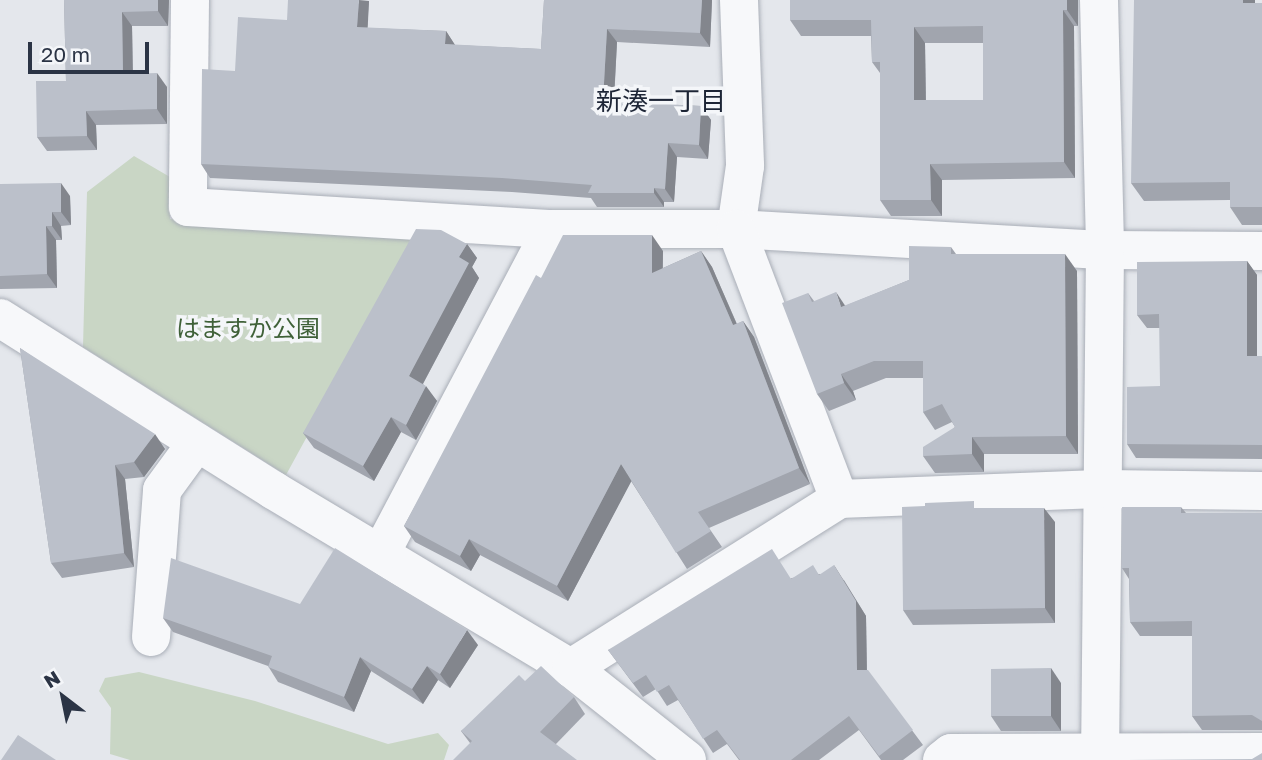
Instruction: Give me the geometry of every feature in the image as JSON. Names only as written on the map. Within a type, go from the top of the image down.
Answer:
[{"type":"street","points":[[190,0],[188,207],[552,229],[736,229],[1105,250],[1262,251]]},
{"type":"street","points":[[739,0],[745,166],[736,229],[839,499]]},
{"type":"street","points":[[1098,0],[1105,250],[1105,489],[1100,755]]},
{"type":"street","points":[[381,553],[552,229]]},
{"type":"street","points":[[0,318],[197,442],[572,668],[687,760]]},
{"type":"street","points":[[151,637],[162,489],[197,442]]},
{"type":"street","points":[[572,668],[839,499],[1105,489],[1262,491]]},
{"type":"street","points":[[942,760],[951,753],[1100,755],[1262,752]]},
{"type":"green space","name":"はますか公園","points":[[134,156],[170,177],[170,219],[417,235],[286,475],[83,347],[87,192]]},
{"type":"green space","points":[[139,672],[255,701],[388,744],[438,733],[449,745],[444,760],[130,760],[110,754],[111,708],[99,691],[105,678]]},
{"type":"building","points":[[64,0],[158,0],[158,11],[122,12],[123,74],[157,73],[157,109],[86,111],[87,136],[37,137],[36,81],[66,81]]},
{"type":"building","points":[[288,0],[359,0],[357,27],[446,31],[445,44],[541,49],[544,0],[702,0],[700,33],[607,29],[603,101],[701,106],[699,145],[668,143],[665,189],[654,188],[654,193],[588,193],[592,185],[502,178],[201,164],[202,69],[235,71],[238,17],[287,20]]},
{"type":"building","points":[[790,0],[1067,0],[1067,10],[1063,10],[1064,162],[930,164],[931,200],[880,200],[880,62],[872,62],[871,20],[790,20]],"holes":[[[983,26],[983,100],[914,100],[914,27]]]},
{"type":"building","points":[[1134,0],[1243,0],[1243,3],[1262,3],[1262,207],[1230,207],[1230,182],[1131,183]]},
{"type":"building","points":[[61,183],[61,212],[52,212],[52,226],[46,226],[47,274],[0,276],[0,184]]},
{"type":"building","points":[[416,229],[441,230],[467,244],[459,257],[469,263],[409,376],[426,386],[406,425],[391,417],[363,466],[303,433]]},
{"type":"building","points":[[563,235],[652,235],[652,273],[701,251],[733,325],[743,321],[799,468],[698,512],[711,531],[676,553],[621,464],[557,586],[469,539],[460,556],[404,526],[536,275],[541,278]]},
{"type":"building","points":[[909,246],[951,247],[951,254],[1065,254],[1066,436],[972,437],[972,454],[923,456],[923,447],[955,427],[942,404],[923,412],[923,361],[874,361],[841,374],[844,383],[817,394],[782,303],[808,293],[812,302],[836,292],[841,307],[909,280]]},
{"type":"building","points":[[1247,261],[1247,356],[1262,356],[1262,445],[1127,444],[1127,387],[1160,386],[1159,314],[1137,315],[1137,262]]},
{"type":"building","points":[[20,348],[155,434],[134,462],[115,465],[124,553],[51,563]]},
{"type":"building","points":[[974,501],[974,508],[1044,508],[1045,608],[903,610],[902,507]]},
{"type":"building","points":[[1122,507],[1181,507],[1181,513],[1262,513],[1262,721],[1252,715],[1192,716],[1192,621],[1130,622],[1129,568],[1122,568]]},
{"type":"building","points":[[335,548],[467,630],[440,674],[427,666],[412,689],[360,657],[344,697],[268,667],[272,656],[163,618],[171,558],[300,604]]},
{"type":"building","points":[[772,549],[791,579],[813,565],[819,575],[834,565],[856,601],[857,670],[868,670],[913,730],[879,756],[849,716],[791,760],[740,760],[717,730],[703,739],[669,685],[657,692],[646,675],[633,683],[608,650]]},
{"type":"building","points":[[541,666],[574,697],[540,732],[577,760],[453,760],[472,741],[461,731],[519,675],[525,681]]},
{"type":"building","points":[[1051,668],[1051,716],[991,716],[991,669]]},
{"type":"building","points":[[18,735],[56,760],[1,760]]},
{"type":"building","points":[[1262,753],[1262,760],[1126,760],[1252,759]]},
{"type":"district","name":"新湊一丁目","points":[[661,101]]}]
